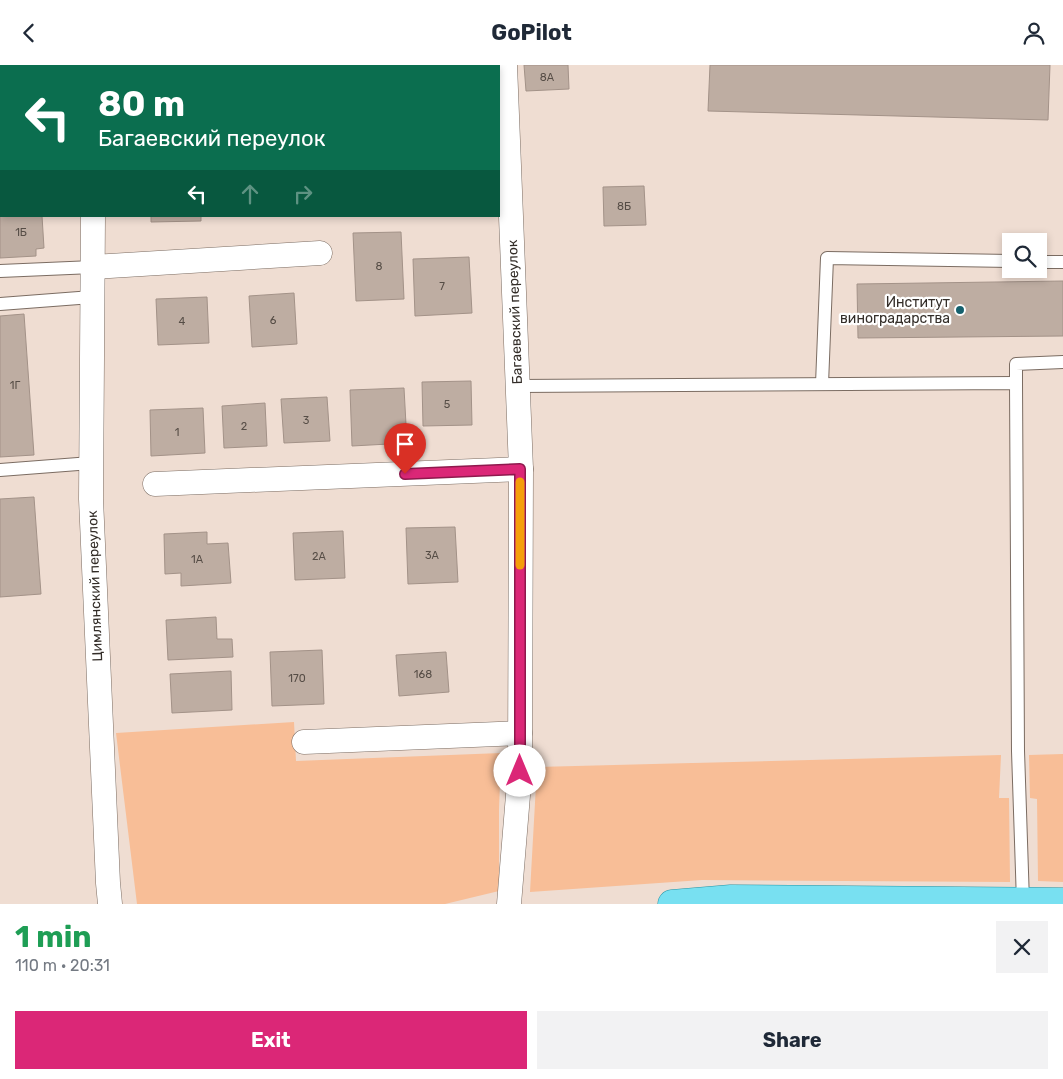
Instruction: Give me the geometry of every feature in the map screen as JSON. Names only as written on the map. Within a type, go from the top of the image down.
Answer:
[{"type":"main road","points":[[672,904],[731,899],[1063,903]]},
{"type":"street","name":"Багаевский переулок","points":[[505,65],[520,469],[520,771],[509,904]]},
{"type":"street","name":"Цимлянский переулок","points":[[93,217],[92,529],[110,904]]},
{"type":"street","points":[[93,267],[320,253]]},
{"type":"street","points":[[155,484],[520,469]]},
{"type":"street","points":[[304,742],[520,733]]},
{"type":"lane","points":[[822,384],[827,257],[1002,261]]},
{"type":"lane","points":[[1047,262],[1063,262]]},
{"type":"lane","points":[[0,271],[93,267]]},
{"type":"lane","points":[[0,304],[92,297]]},
{"type":"lane","points":[[1023,902],[1018,751],[1016,364],[1063,362]]},
{"type":"lane","points":[[518,386],[1016,383]]},
{"type":"lane","points":[[0,470],[91,463]]},
{"type":"shaded area","points":[[294,722],[296,761],[501,753],[499,891],[445,904],[137,904],[116,733]]},
{"type":"shaded area","points":[[1063,754],[1063,882],[1038,881],[1037,799],[1030,798],[1029,755]]},
{"type":"shaded area","points":[[1001,755],[999,798],[1009,798],[1010,882],[702,880],[530,892],[537,767]]},
{"type":"building","points":[[524,65],[568,65],[569,89],[526,91]]},
{"type":"building","points":[[710,65],[1050,65],[1048,120],[708,111]]},
{"type":"building","points":[[644,186],[646,225],[604,226],[603,187]]},
{"type":"building","points":[[0,217],[42,217],[44,248],[36,249],[36,256],[0,258]]},
{"type":"building","points":[[151,217],[201,217],[201,221],[151,222]]},
{"type":"building","points":[[401,232],[404,299],[356,301],[353,233]]},
{"type":"building","points":[[469,257],[472,313],[415,316],[413,259]]},
{"type":"building","name":"Институт виноградарства","points":[[1063,281],[1063,336],[858,338],[857,284]]},
{"type":"building","points":[[294,293],[297,344],[252,347],[249,296]]},
{"type":"building","points":[[207,297],[209,343],[158,345],[156,299]]},
{"type":"building","points":[[24,314],[34,455],[0,457],[0,316]]},
{"type":"building","points":[[471,381],[472,425],[423,426],[422,382]]},
{"type":"building","points":[[404,388],[407,443],[352,446],[350,390]]},
{"type":"building","points":[[327,397],[330,441],[284,443],[281,399]]},
{"type":"building","points":[[265,403],[267,446],[224,448],[222,406]]},
{"type":"building","points":[[203,408],[205,453],[151,456],[150,410]]},
{"type":"building","points":[[34,497],[41,594],[0,597],[0,499]]},
{"type":"building","points":[[455,527],[458,582],[408,584],[406,528]]},
{"type":"building","points":[[343,531],[345,578],[295,580],[293,533]]},
{"type":"building","points":[[207,532],[207,544],[228,543],[231,583],[181,586],[181,573],[165,574],[164,534]]},
{"type":"building","points":[[216,617],[217,639],[232,639],[233,657],[168,660],[166,620]]},
{"type":"building","points":[[322,650],[324,704],[272,706],[270,652]]},
{"type":"building","points":[[446,652],[449,692],[399,696],[396,655]]},
{"type":"building","points":[[231,671],[232,710],[172,713],[170,674]]},
{"type":"slow traffic","points":[[520,482],[520,565]]},
{"type":"place","name":"Институт виноградарства","points":[[960,310]]},
{"type":"route","points":[[405,474],[520,469],[520,771]]}]
